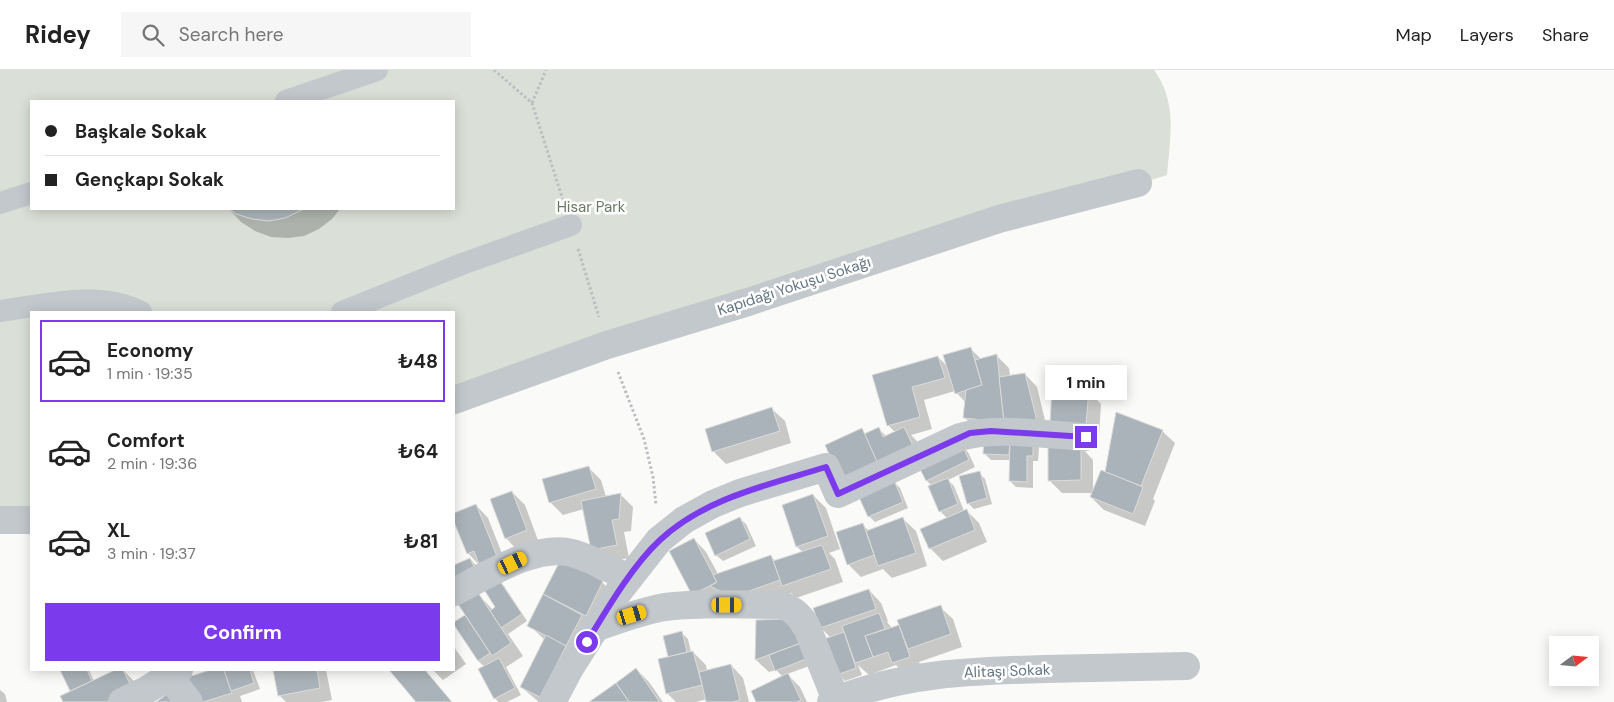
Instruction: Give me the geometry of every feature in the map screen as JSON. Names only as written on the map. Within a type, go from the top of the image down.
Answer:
[{"type":"street","points":[[289,100],[377,70]]},
{"type":"street","name":"Kapıdağı Yokuşu Sokağı","points":[[455,400],[607,345],[748,302],[999,219],[1138,183]]},
{"type":"street","points":[[0,202],[30,193]]},
{"type":"street","points":[[344,311],[462,264],[571,225]]},
{"type":"street","points":[[0,310],[77,301],[96,301],[116,303],[138,311]]},
{"type":"street","points":[[552,702],[595,628],[629,578],[659,540],[684,520],[713,504],[740,493],[826,467],[838,494],[960,437],[980,432],[1086,437]]},
{"type":"street","points":[[0,520],[30,520]]},
{"type":"street","points":[[455,592],[528,556],[544,551],[560,550],[573,553],[629,578]]},
{"type":"street","points":[[595,628],[646,611],[666,607],[691,605],[781,605],[791,608],[806,625],[834,701]]},
{"type":"street","name":"Alitaşı Sokak","points":[[834,701],[883,685],[913,678],[967,671],[1186,666]]},
{"type":"street","points":[[122,702],[145,691],[174,673],[189,702]]},
{"type":"path","points":[[494,70],[532,103],[546,70]]},
{"type":"green space","name":"Hisar Park","points":[[0,70],[1154,70],[1162,82],[1167,95],[1171,134],[1167,175],[455,399],[455,311],[30,311],[30,520],[0,520]]},
{"type":"building","points":[[230,210],[302,210],[285,218],[269,221],[252,219],[236,214]]},
{"type":"building","points":[[971,347],[982,385],[955,394],[943,355]]},
{"type":"building","points":[[997,354],[1004,422],[963,418],[966,390],[982,385],[975,360]]},
{"type":"building","points":[[938,356],[945,378],[912,387],[920,417],[887,426],[872,375]]},
{"type":"building","points":[[1025,373],[1038,425],[1004,422],[999,377]]},
{"type":"building","points":[[1052,387],[1089,390],[1086,424],[1050,422]]},
{"type":"building","points":[[772,407],[780,431],[712,452],[705,429]]},
{"type":"building","points":[[1116,412],[1163,430],[1141,486],[1105,472]]},
{"type":"building","points":[[879,427],[883,437],[904,427],[915,450],[879,466],[864,434]]},
{"type":"building","points":[[862,428],[879,466],[842,483],[825,445]]},
{"type":"building","points":[[984,438],[1010,439],[1009,455],[983,454]]},
{"type":"building","points":[[1010,439],[1033,440],[1033,456],[1027,456],[1027,482],[1009,481]]},
{"type":"building","points":[[962,444],[969,460],[926,481],[918,465]]},
{"type":"building","points":[[1048,446],[1081,446],[1081,480],[1048,481]]},
{"type":"building","points":[[589,466],[596,489],[549,503],[542,479]]},
{"type":"building","points":[[1101,470],[1143,487],[1133,514],[1090,497]]},
{"type":"building","points":[[980,471],[987,498],[967,504],[959,476]]},
{"type":"building","points":[[948,478],[958,504],[939,512],[928,486]]},
{"type":"building","points":[[894,480],[903,502],[868,517],[858,495]]},
{"type":"building","points":[[512,491],[527,530],[505,539],[490,499]]},
{"type":"building","points":[[621,493],[619,519],[612,520],[617,545],[591,550],[581,501]]},
{"type":"building","points":[[813,494],[828,536],[796,547],[782,505]]},
{"type":"building","points":[[476,504],[499,561],[481,569],[474,551],[467,554],[455,524],[455,513]]},
{"type":"building","points":[[967,509],[975,530],[929,549],[920,529]]},
{"type":"building","points":[[740,517],[750,539],[715,556],[705,533]]},
{"type":"building","points":[[903,517],[916,553],[878,566],[866,531]]},
{"type":"building","points":[[863,523],[874,555],[847,565],[836,532]]},
{"type":"building","points":[[694,538],[717,582],[692,595],[669,551]]},
{"type":"building","points":[[822,545],[831,569],[782,586],[773,561]]},
{"type":"building","points":[[771,555],[780,580],[732,597],[710,586],[717,582],[713,575]]},
{"type":"building","points":[[470,558],[477,573],[455,584],[455,565]]},
{"type":"building","points":[[561,559],[603,581],[586,616],[543,594]]},
{"type":"building","points":[[498,578],[522,614],[501,628],[490,611],[495,607],[483,588]]},
{"type":"building","points":[[869,589],[876,609],[820,628],[813,608]]},
{"type":"building","points":[[477,591],[511,643],[492,656],[458,604]]},
{"type":"building","points":[[543,594],[582,615],[566,646],[527,626]]},
{"type":"building","points":[[941,605],[951,634],[908,649],[897,620]]},
{"type":"building","points":[[879,613],[885,629],[865,636],[873,657],[855,663],[842,626]]},
{"type":"building","points":[[465,615],[490,653],[478,661],[455,626],[455,621]]},
{"type":"building","points":[[785,619],[801,643],[755,660],[756,620]]},
{"type":"building","points":[[899,625],[910,657],[892,663],[888,652],[873,657],[865,636]]},
{"type":"building","points":[[682,631],[687,652],[668,657],[663,636]]},
{"type":"building","points":[[844,632],[856,668],[837,675],[821,640]]},
{"type":"building","points":[[546,635],[566,646],[540,697],[520,687]]},
{"type":"building","points":[[801,643],[806,659],[775,671],[769,655]]},
{"type":"building","points":[[693,651],[702,685],[666,694],[658,659]]},
{"type":"building","points":[[499,658],[515,688],[494,699],[478,669]]},
{"type":"building","points":[[731,664],[740,700],[733,702],[706,702],[699,672]]},
{"type":"building","points":[[636,668],[658,702],[629,702],[616,683]]},
{"type":"building","points":[[60,671],[87,671],[92,681],[70,691]]},
{"type":"building","points":[[113,671],[124,671],[133,690],[107,702],[63,702],[60,696]]},
{"type":"building","points":[[207,671],[224,671],[232,693],[197,702],[188,677]]},
{"type":"building","points":[[224,671],[250,671],[254,683],[231,691]]},
{"type":"building","points":[[273,671],[317,671],[320,688],[278,696]]},
{"type":"building","points":[[390,671],[426,671],[452,702],[416,702]]},
{"type":"building","points":[[788,673],[801,700],[797,702],[756,702],[751,691]]},
{"type":"building","points":[[616,683],[629,702],[589,702]]},
{"type":"building","points":[[167,694],[174,702],[156,702]]},
{"type":"route","points":[[587,642],[619,591],[659,540],[684,520],[713,504],[740,493],[826,467],[838,494],[970,433],[991,431],[1086,437]]}]
